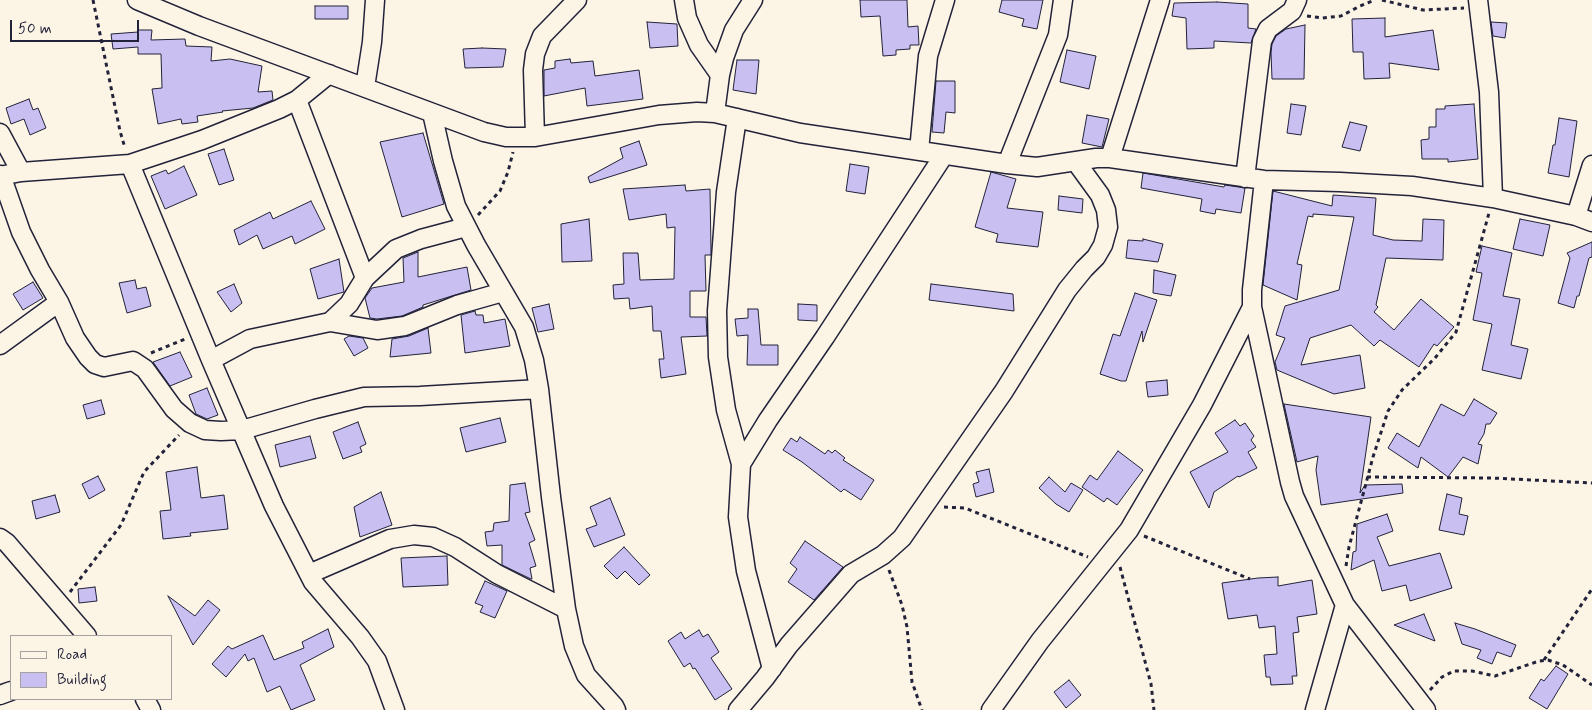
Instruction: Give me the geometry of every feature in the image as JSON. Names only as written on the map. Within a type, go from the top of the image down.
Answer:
[{"type":"street","points":[[137,0],[199,26],[484,132],[506,137],[536,136],[659,115],[697,112],[715,113],[800,133],[1006,164],[1037,167],[1096,158],[1110,158],[1264,180],[1412,186],[1493,198],[1584,219],[1592,164]]},
{"type":"street","points":[[365,87],[372,42],[375,0]]},
{"type":"street","points":[[536,136],[532,70],[534,54],[542,36],[577,0]]},
{"type":"street","points":[[684,0],[687,18],[699,45],[720,75]]},
{"type":"street","points":[[715,113],[720,75],[734,30],[753,0]]},
{"type":"street","points":[[919,151],[928,56],[945,0]]},
{"type":"street","points":[[1006,164],[1058,34],[1063,0]]},
{"type":"street","points":[[1110,158],[1160,0]]},
{"type":"street","points":[[1246,178],[1262,41],[1268,29],[1295,6]]},
{"type":"street","points":[[1479,8],[1489,92],[1493,198]]},
{"type":"street","points":[[329,74],[297,100],[252,121],[130,164],[21,172],[0,176],[21,232],[59,302],[75,338],[94,364],[104,367],[133,361],[144,369],[174,409],[190,423],[205,430],[242,430],[315,408],[364,397],[420,396],[539,389]]},
{"type":"street","points":[[297,100],[365,278]]},
{"type":"street","points":[[432,112],[456,206],[524,327],[534,360],[539,389],[566,609],[574,646],[586,675],[616,710]]},
{"type":"street","points":[[738,118],[726,192],[717,311],[718,357],[726,410],[741,464],[738,517],[746,571],[772,669]]},
{"type":"street","points":[[0,133],[21,172]]},
{"type":"street","points":[[741,464],[768,420],[825,337],[944,155]]},
{"type":"street","points":[[738,710],[789,645],[851,574],[883,555],[902,538],[1004,391],[1067,290],[1096,257],[1103,246],[1108,227],[1106,210],[1100,195],[1076,162]]},
{"type":"street","points":[[130,164],[199,333],[274,506],[313,582],[360,637],[377,661],[395,710]]},
{"type":"street","points":[[1264,180],[1252,290],[1252,306],[1294,496],[1345,605],[1423,706]]},
{"type":"street","points":[[330,322],[349,304],[365,278],[396,249],[421,239],[466,226]]},
{"type":"street","points":[[211,360],[250,339],[330,322],[377,330],[405,326],[457,305],[503,292]]},
{"type":"street","points":[[0,345],[59,302]]},
{"type":"street","points":[[991,710],[1040,641],[1130,530],[1202,405],[1252,306]]},
{"type":"street","points":[[309,574],[390,539],[414,535],[432,537],[455,547],[497,574],[566,609]]},
{"type":"street","points":[[2,543],[86,635]]},
{"type":"street","points":[[1315,710],[1345,605]]},
{"type":"path","points":[[93,0],[120,131],[130,164]]},
{"type":"path","points":[[1295,6],[1314,18],[1331,18],[1341,16],[1375,0]]},
{"type":"path","points":[[1382,0],[1423,10],[1479,8]]},
{"type":"path","points":[[466,226],[487,207],[500,191],[508,172],[517,137]]},
{"type":"path","points":[[1346,571],[1349,547],[1367,478],[1379,434],[1388,411],[1402,390],[1435,358],[1456,332],[1493,198]]},
{"type":"path","points":[[133,361],[199,333]]},
{"type":"path","points":[[60,605],[122,525],[144,472],[190,423]]},
{"type":"path","points":[[1367,478],[1492,478],[1592,483]]},
{"type":"path","points":[[940,507],[965,508],[1065,546],[1103,563]]},
{"type":"path","points":[[1130,530],[1250,579]]},
{"type":"path","points":[[1118,544],[1120,569],[1140,647],[1152,684],[1154,710]]},
{"type":"path","points":[[883,555],[902,605],[912,682],[922,710]]},
{"type":"path","points":[[1544,660],[1592,589]]},
{"type":"path","points":[[1423,706],[1442,677],[1454,670],[1472,671],[1495,676],[1544,660],[1563,665],[1592,685]]},
{"type":"building","points":[[860,0],[907,0],[908,27],[918,26],[919,45],[910,45],[910,49],[896,50],[896,55],[883,56],[880,16],[861,17]]},
{"type":"building","points":[[1002,0],[1043,0],[1037,29],[1022,26],[1024,19],[999,12]]},
{"type":"building","points":[[1217,2],[1248,4],[1248,28],[1256,29],[1251,43],[1214,41],[1214,48],[1187,49],[1186,18],[1172,16],[1174,3]]},
{"type":"building","points":[[315,6],[348,6],[348,19],[315,19]]},
{"type":"building","points":[[1385,18],[1385,37],[1433,30],[1439,70],[1389,63],[1390,78],[1364,79],[1363,52],[1353,52],[1352,19]]},
{"type":"building","points":[[647,22],[677,24],[678,46],[650,48]]},
{"type":"building","points":[[1491,22],[1507,23],[1505,38],[1493,36]]},
{"type":"building","points":[[1305,25],[1304,79],[1272,79],[1271,52],[1276,36],[1286,29]]},
{"type":"building","points":[[138,30],[152,30],[151,40],[185,39],[186,46],[212,47],[211,61],[230,59],[262,66],[258,92],[272,91],[273,100],[253,108],[197,116],[198,122],[182,124],[181,119],[158,124],[152,89],[162,88],[161,54],[138,54],[138,47],[113,49],[111,34],[138,32]]},
{"type":"building","points":[[463,49],[506,49],[503,67],[465,68]]},
{"type":"building","points":[[1067,50],[1096,56],[1089,89],[1060,82]]},
{"type":"building","points":[[570,59],[571,63],[593,61],[595,76],[639,70],[643,99],[587,106],[585,88],[544,96],[544,70],[555,68],[555,61]]},
{"type":"building","points":[[737,60],[759,60],[756,94],[733,90]]},
{"type":"building","points":[[936,81],[955,81],[955,113],[946,112],[944,133],[932,132]]},
{"type":"building","points":[[29,99],[33,110],[38,108],[46,128],[30,135],[24,119],[11,124],[6,108]]},
{"type":"building","points":[[1291,104],[1306,106],[1301,135],[1287,133]]},
{"type":"building","points":[[1474,104],[1478,159],[1448,162],[1448,159],[1422,159],[1421,140],[1429,139],[1429,127],[1436,127],[1436,109],[1445,109],[1445,106]]},
{"type":"building","points":[[1087,115],[1109,119],[1102,147],[1082,143]]},
{"type":"building","points":[[1559,118],[1577,121],[1569,177],[1548,173]]},
{"type":"building","points":[[1350,122],[1367,126],[1360,151],[1342,147]]},
{"type":"building","points":[[423,133],[444,204],[402,217],[380,142]]},
{"type":"building","points":[[639,141],[647,165],[590,183],[588,177],[623,158],[620,148]]},
{"type":"building","points":[[224,149],[234,180],[219,185],[208,154]]},
{"type":"building","points":[[850,164],[869,167],[865,194],[846,191]]},
{"type":"building","points":[[184,166],[197,195],[165,209],[151,176],[166,170],[168,174]]},
{"type":"building","points":[[991,172],[1016,179],[1007,208],[1043,212],[1038,247],[996,242],[998,234],[975,227]]},
{"type":"building","points":[[1143,173],[1224,187],[1225,185],[1245,188],[1241,213],[1216,209],[1215,214],[1200,211],[1202,199],[1141,188]]},
{"type":"building","points":[[685,185],[686,191],[710,189],[711,255],[705,255],[706,291],[690,291],[690,317],[706,317],[707,336],[681,337],[686,374],[661,378],[659,359],[664,359],[661,331],[653,331],[652,306],[630,309],[629,298],[614,299],[613,285],[624,284],[623,253],[638,253],[640,280],[674,279],[675,227],[667,228],[666,214],[629,220],[623,189]]},
{"type":"building","points":[[1273,191],[1332,206],[1333,195],[1376,198],[1373,235],[1393,240],[1422,241],[1423,219],[1444,220],[1443,260],[1386,258],[1376,305],[1378,307],[1374,312],[1394,330],[1421,299],[1454,327],[1437,346],[1434,344],[1419,367],[1380,340],[1374,346],[1351,325],[1310,338],[1301,365],[1360,355],[1365,388],[1334,394],[1277,370],[1275,362],[1285,338],[1276,335],[1285,306],[1339,290],[1354,217],[1313,214],[1313,217],[1308,216],[1297,264],[1302,265],[1297,300],[1263,285]]},
{"type":"building","points":[[1059,196],[1083,199],[1082,213],[1058,210]]},
{"type":"building","points":[[311,201],[325,229],[295,244],[292,236],[263,249],[257,235],[239,245],[234,230],[270,212],[273,219]]},
{"type":"building","points":[[589,219],[592,261],[562,262],[561,224]]},
{"type":"building","points":[[1520,219],[1550,225],[1543,256],[1513,249]]},
{"type":"building","points":[[1143,239],[1163,244],[1158,262],[1126,258],[1128,240],[1143,241]]},
{"type":"building","points":[[1592,242],[1592,257],[1589,258],[1574,308],[1558,303],[1570,258],[1567,253]]},
{"type":"building","points":[[1482,246],[1512,253],[1503,296],[1520,299],[1511,345],[1528,349],[1521,379],[1482,370],[1492,324],[1473,320],[1482,273],[1476,272]]},
{"type":"building","points":[[418,252],[418,277],[467,267],[471,290],[423,305],[423,307],[402,316],[370,318],[365,298],[372,288],[404,282],[403,258]]},
{"type":"building","points":[[339,259],[344,292],[318,299],[310,269]]},
{"type":"building","points":[[1154,270],[1176,275],[1171,296],[1153,293]]},
{"type":"building","points":[[135,280],[137,289],[146,287],[151,306],[127,313],[119,283]]},
{"type":"building","points":[[33,282],[43,298],[23,310],[13,294]]},
{"type":"building","points":[[234,284],[242,303],[231,312],[217,292]]},
{"type":"building","points":[[931,284],[1013,294],[1014,311],[929,300]]},
{"type":"building","points":[[1135,293],[1157,300],[1143,342],[1142,331],[1126,381],[1121,381],[1100,374],[1113,334],[1120,336]]},
{"type":"building","points":[[549,304],[554,329],[538,332],[532,308]]},
{"type":"building","points":[[798,304],[817,305],[817,321],[798,320]]},
{"type":"building","points":[[748,309],[758,309],[761,345],[778,345],[778,365],[747,365],[748,335],[737,336],[735,319],[748,318]]},
{"type":"building","points":[[475,311],[476,315],[483,315],[484,323],[505,319],[510,346],[465,353],[461,315]]},
{"type":"building","points":[[428,328],[431,353],[390,357],[392,339],[409,336]]},
{"type":"building","points":[[349,336],[363,338],[368,348],[354,356],[344,339]]},
{"type":"building","points":[[180,352],[192,377],[170,386],[153,362]]},
{"type":"building","points":[[1167,380],[1168,395],[1148,397],[1146,382]]},
{"type":"building","points":[[207,388],[218,415],[207,419],[196,414],[189,395]]},
{"type":"building","points":[[1474,399],[1497,413],[1490,424],[1486,424],[1484,434],[1478,444],[1482,445],[1478,464],[1463,457],[1448,477],[1421,457],[1418,468],[1388,448],[1397,433],[1419,447],[1441,404],[1464,416]]},
{"type":"building","points":[[101,400],[105,414],[87,419],[83,405]]},
{"type":"building","points":[[1284,404],[1371,417],[1360,493],[1365,485],[1402,484],[1403,493],[1321,505],[1316,470],[1318,456],[1297,462]]},
{"type":"building","points":[[500,418],[506,442],[466,452],[460,428]]},
{"type":"building","points":[[1235,420],[1240,426],[1245,423],[1254,436],[1251,440],[1256,447],[1248,452],[1257,468],[1238,476],[1214,492],[1209,508],[1190,472],[1228,452],[1215,433]]},
{"type":"building","points":[[358,422],[366,444],[360,447],[362,452],[343,459],[333,432]]},
{"type":"building","points":[[310,436],[316,458],[280,467],[275,445]]},
{"type":"building","points":[[800,437],[825,454],[828,450],[832,453],[835,450],[845,458],[843,460],[874,480],[861,500],[844,489],[841,492],[783,450],[791,438],[797,442]]},
{"type":"building","points":[[1118,451],[1143,470],[1117,505],[1107,498],[1104,502],[1082,487],[1090,475],[1097,480]]},
{"type":"building","points":[[197,467],[201,498],[224,495],[228,529],[190,533],[191,536],[163,539],[160,511],[171,510],[166,472]]},
{"type":"building","points":[[989,469],[994,492],[976,497],[973,484],[979,482],[976,472]]},
{"type":"building","points":[[98,476],[105,490],[89,499],[82,484]]},
{"type":"building","points":[[1049,477],[1065,492],[1071,483],[1083,490],[1069,512],[1056,504],[1039,488]]},
{"type":"building","points":[[525,483],[530,512],[525,513],[535,540],[529,543],[536,566],[530,568],[532,579],[502,565],[502,545],[487,546],[485,532],[493,531],[494,523],[509,521],[510,485]]},
{"type":"building","points":[[381,492],[392,525],[360,537],[354,507]]},
{"type":"building","points":[[1447,494],[1462,498],[1459,514],[1468,516],[1464,535],[1439,530]]},
{"type":"building","points":[[55,495],[60,512],[36,519],[32,501]]},
{"type":"building","points":[[610,498],[625,535],[594,547],[586,529],[597,525],[590,507]]},
{"type":"building","points":[[1387,514],[1393,531],[1377,537],[1389,566],[1440,553],[1452,588],[1410,601],[1406,585],[1382,591],[1374,560],[1351,570],[1353,552],[1356,551],[1357,524]]},
{"type":"building","points":[[805,541],[843,567],[814,600],[788,582],[797,569],[790,563]]},
{"type":"building","points":[[624,547],[650,575],[639,585],[625,571],[617,579],[604,566]]},
{"type":"building","points":[[447,556],[448,585],[403,587],[401,558]]},
{"type":"building","points":[[1278,577],[1278,586],[1312,580],[1317,614],[1297,617],[1299,632],[1293,633],[1297,676],[1292,676],[1293,684],[1271,685],[1270,677],[1266,677],[1264,655],[1277,654],[1275,626],[1259,628],[1257,615],[1228,619],[1222,583]]},
{"type":"building","points":[[485,581],[507,591],[495,618],[480,612],[483,606],[475,603]]},
{"type":"building","points":[[95,587],[97,601],[79,603],[78,589]]},
{"type":"building","points":[[168,596],[195,616],[208,600],[220,610],[193,645]]},
{"type":"building","points":[[1424,614],[1435,641],[1394,625]]},
{"type":"building","points":[[1455,623],[1516,645],[1511,657],[1497,652],[1492,664],[1477,658],[1481,650],[1462,644]]},
{"type":"building","points":[[328,629],[334,647],[300,665],[315,700],[291,710],[280,686],[267,692],[254,658],[248,661],[245,654],[226,677],[212,664],[228,646],[232,649],[263,635],[274,660],[304,648],[302,642]]},
{"type":"building","points":[[699,630],[703,637],[708,634],[719,652],[711,658],[732,689],[715,700],[695,668],[693,669],[690,663],[684,667],[668,641],[681,632],[685,639]]},
{"type":"building","points":[[1556,666],[1568,674],[1547,709],[1529,698],[1541,679],[1544,681]]},
{"type":"building","points":[[1069,680],[1081,695],[1066,708],[1054,692]]}]
